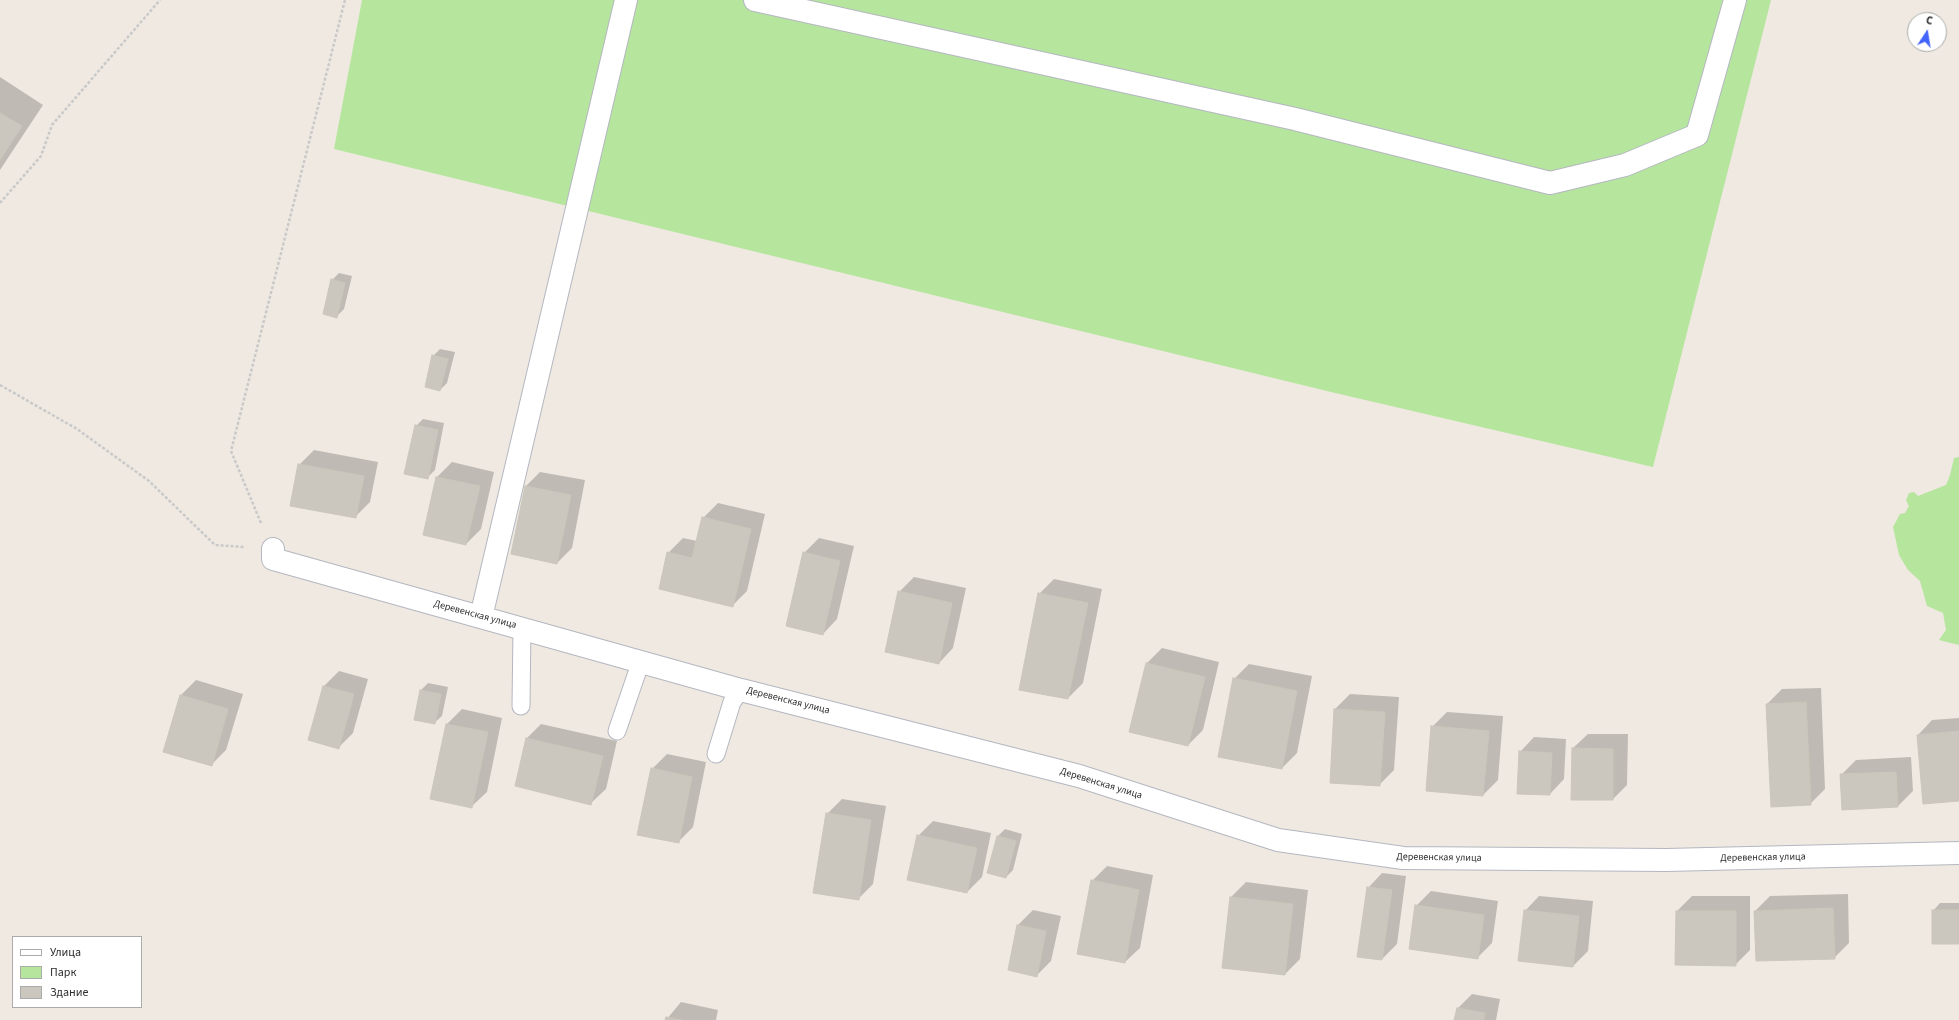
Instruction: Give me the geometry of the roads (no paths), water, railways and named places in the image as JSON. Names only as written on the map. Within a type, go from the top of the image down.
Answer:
[{"type":"street","points":[[481,617],[626,0]]},
{"type":"street","points":[[755,0],[1295,119],[1550,183],[1625,165],[1697,135],[1735,0]]},
{"type":"street","name":"Деревенская улица","points":[[273,549],[273,559],[741,690],[1079,776],[1278,840],[1403,858],[1666,860],[1959,853]]},
{"type":"lane","points":[[521,706],[522,628]]},
{"type":"lane","points":[[617,731],[641,661]]},
{"type":"lane","points":[[716,754],[732,702],[741,690]]}]
